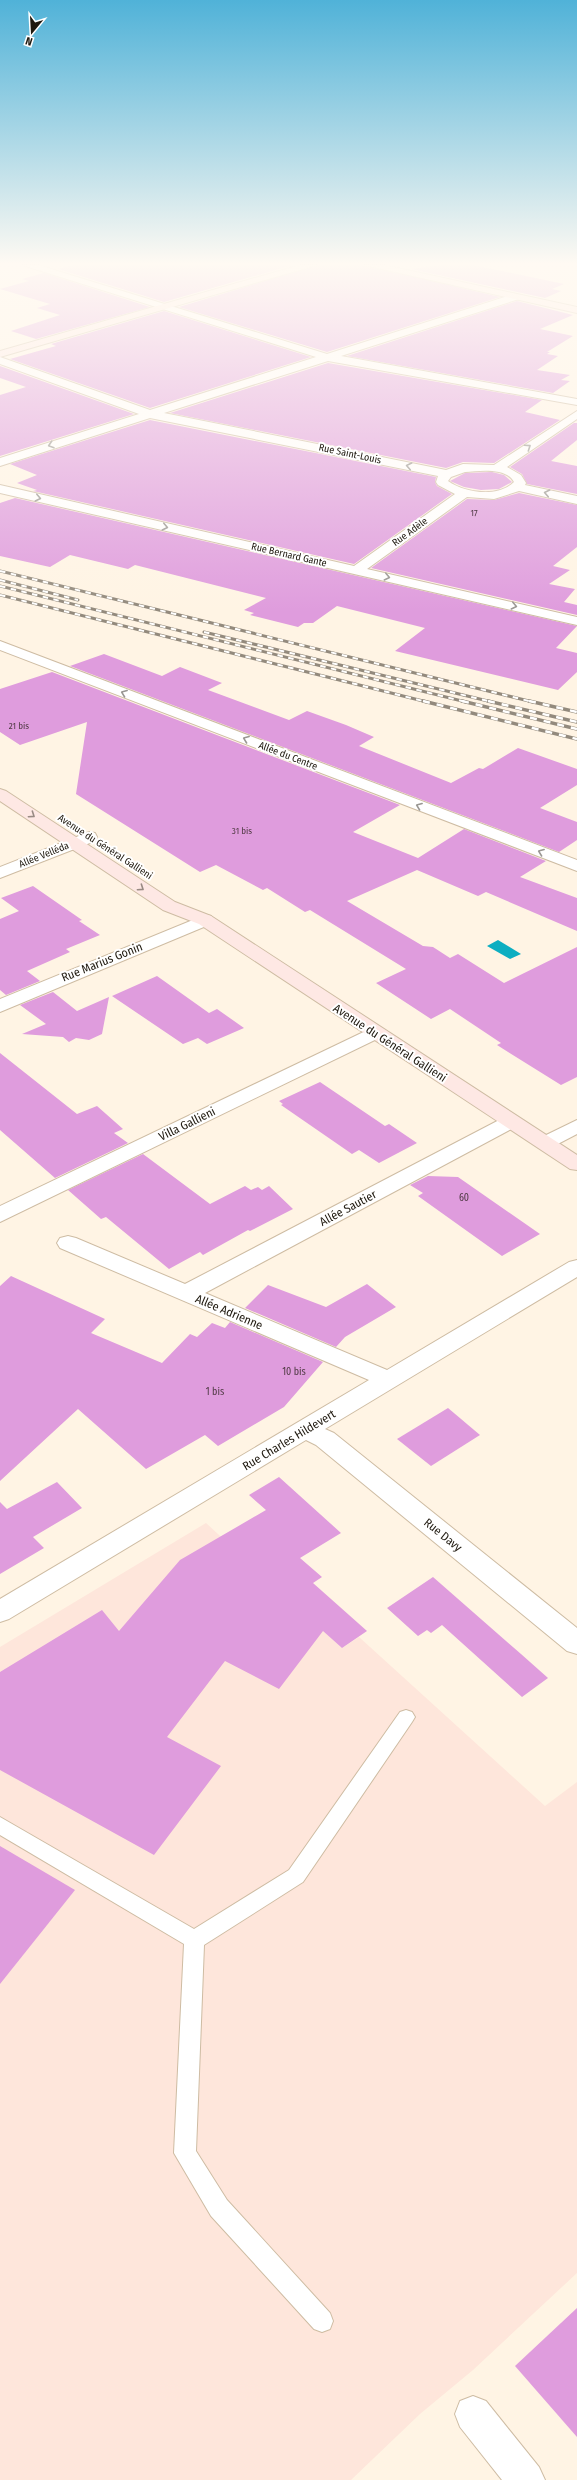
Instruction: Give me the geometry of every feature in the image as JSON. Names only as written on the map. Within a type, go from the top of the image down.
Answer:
[{"type":"street","name":"Rue Saint-Louis","points":[[58,381],[150,414],[447,474]]},
{"type":"street","points":[[0,462],[253,381]]},
{"type":"street","points":[[458,381],[577,402]]},
{"type":"street","points":[[496,469],[577,414]]},
{"type":"street","points":[[518,488],[520,483],[519,479],[514,475],[496,469],[474,467],[447,474],[443,478],[442,482],[450,488],[464,493],[501,494],[518,488],[577,500]]},
{"type":"street","name":"Rue Bernard Gante","points":[[0,489],[577,621]]},
{"type":"street","name":"Rue Adèle","points":[[357,570],[464,493]]},
{"type":"street","name":"Allée du Centre","points":[[0,645],[577,866]]},
{"type":"street","name":"Avenue du Général Gallieni","points":[[0,779],[169,906],[205,920],[374,1033],[577,1164]]},
{"type":"street","name":"Avenue du Général Gallieni","points":[[0,794],[81,840]]},
{"type":"street","name":"Allée Velléda","points":[[0,873],[81,840]]},
{"type":"street","name":"Rue Marius Gonin","points":[[0,1006],[205,920]]},
{"type":"street","name":"Villa Gallieni","points":[[0,1215],[374,1033]]},
{"type":"street","name":"Allée Sautier","points":[[185,1294],[510,1122]]},
{"type":"street","points":[[545,1143],[577,1126]]},
{"type":"street","name":"Allée Adrienne","points":[[68,1243],[390,1380]]},
{"type":"street","name":"Rue Charles Hildevert","points":[[0,1612],[307,1430],[577,1267]]},
{"type":"street","name":"Rue Davy","points":[[307,1430],[325,1439],[577,1643]]},
{"type":"street","points":[[473,2414],[526,2480]]},
{"type":"lane","points":[[194,1940],[296,1876],[406,1717]]},
{"type":"lane","points":[[0,1824],[194,1940]]},
{"type":"lane","points":[[194,1940],[185,2153],[219,2208],[322,2321]]},
{"type":"shaded area","points":[[206,1523],[342,1648],[359,1637],[545,1806],[577,1782],[577,2273],[473,2370],[420,2414],[351,2480],[0,2480],[0,1647]]},
{"type":"water","points":[[498,940],[521,954],[510,959],[487,946]]},
{"type":"building","points":[[8,381],[41,381],[134,414],[0,456],[0,395],[26,387]]},
{"type":"building","points":[[72,381],[236,381],[150,408]]},
{"type":"building","points":[[272,381],[431,381],[542,400],[525,412],[560,420],[494,463],[463,462],[446,468],[170,413]]},
{"type":"building","points":[[485,381],[570,381],[553,393]]},
{"type":"building","points":[[150,420],[436,477],[435,482],[437,486],[452,494],[354,564],[33,491],[37,490],[17,483],[37,475],[10,464]]},
{"type":"building","points":[[574,423],[577,423],[577,440],[551,461],[577,466],[577,494],[527,484],[522,474],[510,467]]},
{"type":"building","points":[[492,472],[504,475],[512,482],[499,489],[481,490],[464,487],[450,481],[465,473]]},
{"type":"building","points":[[519,493],[577,505],[577,547],[553,566],[570,570],[549,584],[575,589],[564,602],[577,605],[577,615],[371,568],[467,499],[494,500]]},
{"type":"building","points":[[15,498],[577,626],[556,648],[577,653],[577,672],[558,690],[395,651],[425,628],[337,606],[313,623],[304,623],[298,627],[250,615],[254,613],[244,610],[266,598],[135,565],[128,569],[70,555],[50,567],[0,556],[0,503]]},
{"type":"building","points":[[104,654],[162,676],[180,667],[222,683],[208,690],[289,720],[307,711],[346,725],[374,737],[359,746],[451,783],[479,768],[483,769],[518,748],[577,769],[577,785],[540,808],[577,822],[577,840],[559,852],[70,666]]},
{"type":"building","points":[[52,672],[400,805],[353,832],[418,858],[464,829],[546,861],[520,877],[577,898],[577,931],[486,892],[478,896],[417,870],[347,901],[423,946],[433,947],[450,958],[458,954],[504,983],[577,947],[577,1077],[561,1085],[497,1045],[501,1043],[450,1009],[431,1019],[376,983],[406,969],[310,910],[305,912],[267,888],[263,890],[216,865],[200,872],[76,794],[87,722],[20,745],[0,732],[0,689]]},
{"type":"building","points":[[33,886],[82,920],[79,921],[100,935],[66,949],[70,952],[27,971],[40,981],[6,995],[0,990],[0,919],[19,911],[1,898]]},
{"type":"building","points":[[157,976],[209,1013],[217,1009],[244,1028],[207,1044],[198,1038],[183,1044],[112,996]]},
{"type":"building","points":[[53,992],[77,1011],[109,997],[102,1034],[89,1040],[76,1038],[69,1042],[63,1037],[22,1034],[46,1024],[20,1005]]},
{"type":"building","points":[[0,1053],[77,1114],[97,1106],[123,1129],[114,1133],[128,1143],[55,1178],[0,1130]]},
{"type":"building","points":[[320,1082],[385,1126],[389,1124],[417,1143],[379,1163],[359,1150],[352,1154],[281,1105],[283,1104],[279,1101]]},
{"type":"building","points":[[143,1154],[210,1204],[245,1186],[251,1190],[258,1187],[262,1190],[269,1186],[293,1209],[250,1231],[248,1230],[203,1255],[200,1252],[169,1269],[106,1217],[101,1219],[68,1190]]},
{"type":"building","points":[[428,1176],[458,1177],[540,1234],[502,1256],[418,1196],[423,1193],[410,1185]]},
{"type":"building","points":[[11,1276],[105,1319],[91,1333],[162,1363],[190,1334],[197,1337],[212,1323],[225,1328],[230,1322],[323,1362],[284,1407],[218,1446],[205,1435],[146,1469],[78,1409],[0,1481],[0,1286]]},
{"type":"building","points":[[367,1284],[396,1307],[345,1337],[336,1347],[245,1308],[268,1285],[326,1307]]},
{"type":"building","points":[[448,1408],[480,1435],[431,1466],[397,1439]]},
{"type":"building","points":[[279,1477],[341,1533],[300,1558],[322,1577],[313,1583],[367,1631],[342,1648],[323,1631],[279,1689],[225,1661],[167,1737],[221,1766],[154,1855],[0,1770],[0,1672],[102,1610],[119,1631],[180,1560],[266,1510],[249,1495]]},
{"type":"building","points":[[57,1482],[82,1508],[33,1537],[44,1548],[0,1574],[0,1502],[7,1509]]},
{"type":"building","points":[[433,1577],[548,1678],[522,1697],[442,1625],[431,1633],[427,1630],[418,1636],[387,1608]]},
{"type":"building","points":[[0,1846],[75,1890],[0,1984]]},
{"type":"building","points":[[577,2308],[577,2437],[515,2366]]},
{"type":"railway","points":[[0,571],[533,702]]},
{"type":"railway","points":[[0,580],[78,600]]},
{"type":"railway","points":[[0,586],[466,702]]},
{"type":"railway","points":[[0,595],[424,701]]},
{"type":"railway","points":[[204,632],[492,702]]},
{"type":"railway","points":[[424,701],[577,739]]},
{"type":"railway","points":[[462,701],[577,729]]},
{"type":"railway","points":[[488,701],[577,722]]},
{"type":"railway","points":[[529,701],[577,712]]}]
